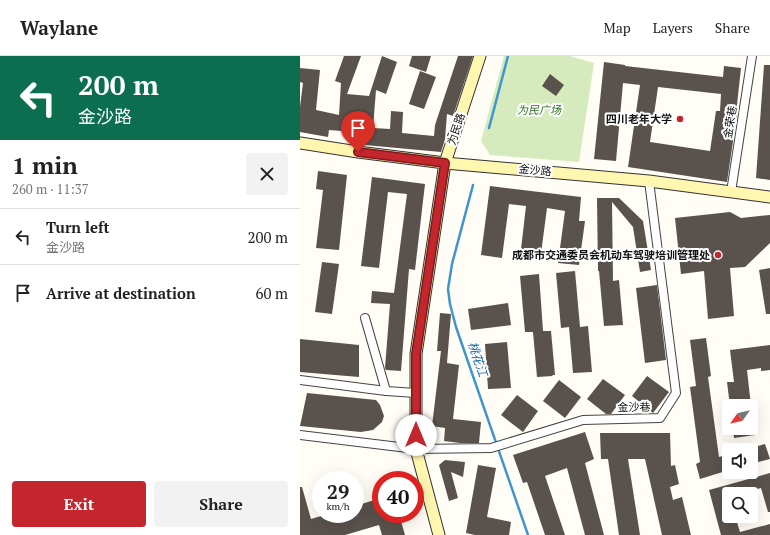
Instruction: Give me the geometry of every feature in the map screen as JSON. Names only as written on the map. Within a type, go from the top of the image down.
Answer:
[{"type":"street","name":"为民路","points":[[440,535],[416,449],[416,354],[445,163],[480,56]]},
{"type":"street","name":"金荣巷","points":[[731,192],[752,56]]},
{"type":"street","name":"金沙路","points":[[300,143],[445,163],[649,180],[770,197]]},
{"type":"street","name":"金沙巷","points":[[300,435],[416,449],[491,448],[583,420],[660,418],[676,393],[649,180]]},
{"type":"street","points":[[365,318],[386,391]]},
{"type":"street","points":[[300,380],[386,391],[416,393]]},
{"type":"green space","name":"为民广场","points":[[504,56],[570,56],[594,63],[579,162],[490,155],[481,141]]},
{"type":"building","points":[[344,56],[361,56],[347,94],[369,96],[382,56],[397,62],[386,94],[376,90],[373,128],[390,129],[391,111],[403,112],[402,133],[434,136],[435,125],[458,56],[473,56],[453,116],[447,114],[445,139],[441,152],[354,144],[355,132],[329,130],[328,137],[300,132],[300,107],[303,83],[300,82],[300,68],[320,70],[316,110],[339,115],[341,83],[335,81]]},
{"type":"building","points":[[412,56],[431,56],[426,72],[409,66]]},
{"type":"building","points":[[604,62],[625,66],[723,77],[724,66],[741,68],[737,114],[727,182],[628,167],[640,85],[623,83],[616,161],[594,159]],"holes":[[[658,87],[721,94],[720,111],[716,111],[710,151],[650,142]]]},
{"type":"building","points":[[764,65],[770,65],[770,180],[756,178]]},
{"type":"building","points":[[420,71],[436,77],[424,109],[409,104]]},
{"type":"building","points":[[550,74],[564,85],[556,96],[542,86]]},
{"type":"building","points":[[318,171],[347,175],[339,250],[316,248],[323,190],[316,189]]},
{"type":"building","points":[[372,177],[425,184],[415,270],[409,269],[401,371],[386,370],[385,368],[390,304],[371,303],[372,291],[394,293],[407,194],[388,192],[379,268],[361,266]]},
{"type":"building","points":[[490,186],[581,197],[579,221],[585,221],[579,265],[558,263],[565,211],[547,208],[540,261],[520,258],[526,206],[509,204],[502,258],[481,255]]},
{"type":"building","points":[[597,198],[619,198],[643,221],[651,270],[640,272],[633,227],[612,202],[613,281],[619,280],[623,325],[604,326],[598,271]]},
{"type":"building","name":"成都市交通委员会机动车驾驶培训管理处","points":[[730,212],[741,218],[770,215],[770,243],[745,267],[730,268],[734,316],[708,319],[704,271],[681,274],[675,218]]},
{"type":"building","points":[[322,262],[339,264],[332,314],[315,312]]},
{"type":"building","points":[[770,268],[770,314],[766,314],[759,270]]},
{"type":"building","points":[[575,271],[580,327],[588,326],[592,372],[573,373],[569,327],[561,328],[556,273]]},
{"type":"building","points":[[539,274],[543,331],[551,331],[555,375],[537,377],[533,332],[525,332],[520,276]]},
{"type":"building","points":[[657,285],[666,360],[645,363],[636,288]]},
{"type":"building","points":[[508,303],[511,325],[471,330],[468,309]]},
{"type":"building","points":[[440,313],[451,314],[447,363],[459,365],[453,419],[481,422],[479,443],[444,441],[445,428],[432,426],[441,351],[437,351]]},
{"type":"building","points":[[706,338],[711,376],[708,377],[719,457],[722,456],[722,472],[700,479],[696,464],[700,462],[690,387],[696,386],[690,340]]},
{"type":"building","points":[[300,339],[359,345],[359,377],[300,372]]},
{"type":"building","points":[[507,342],[511,388],[488,389],[485,344]]},
{"type":"building","points":[[770,345],[770,370],[761,371],[761,368],[747,370],[750,399],[729,399],[727,382],[734,382],[730,350]]},
{"type":"building","points":[[647,376],[669,392],[653,413],[632,396]]},
{"type":"building","points":[[603,379],[625,395],[611,414],[606,414],[587,399]]},
{"type":"building","points":[[559,380],[581,397],[565,418],[543,401]]},
{"type":"building","points":[[307,393],[376,400],[380,405],[384,416],[382,422],[373,430],[361,432],[300,426]]},
{"type":"building","points":[[517,395],[538,411],[523,432],[501,415]]},
{"type":"building","points":[[585,432],[594,459],[585,463],[604,535],[585,535],[567,468],[545,476],[565,535],[545,535],[527,482],[523,483],[513,455]]},
{"type":"building","points":[[600,433],[670,433],[671,466],[675,465],[679,484],[670,487],[673,500],[682,497],[691,535],[662,535],[645,459],[628,459],[640,535],[619,535],[608,459],[601,459]]},
{"type":"building","points":[[734,435],[755,435],[734,438]]},
{"type":"building","points":[[765,444],[770,459],[758,462],[758,446]]},
{"type":"building","points":[[445,460],[465,462],[463,477],[451,472],[458,498],[449,501],[439,465]]},
{"type":"building","points":[[478,465],[496,468],[487,517],[511,522],[509,535],[475,535],[466,533]]},
{"type":"building","points":[[770,473],[770,512],[768,512],[761,488],[722,487],[722,523],[737,523],[740,532],[770,524],[770,535],[721,535],[709,490],[748,479],[758,479],[758,476]]},
{"type":"building","points":[[300,487],[302,487],[312,523],[364,523],[364,503],[372,501],[372,523],[402,523],[405,535],[382,535],[379,525],[345,535],[300,535]]},
{"type":"waterway","name":"桃花江","points":[[489,128],[508,56]]},
{"type":"waterway","name":"桃花江","points":[[473,185],[452,264],[448,289],[450,304],[456,327],[528,535]]},
{"type":"place","name":"四川老年大学","points":[[680,119]]},
{"type":"place","name":"成都市交通委员会机动车驾驶培训管理处","points":[[718,255]]},
{"type":"route","points":[[358,152],[445,163],[416,354],[416,435]]}]
